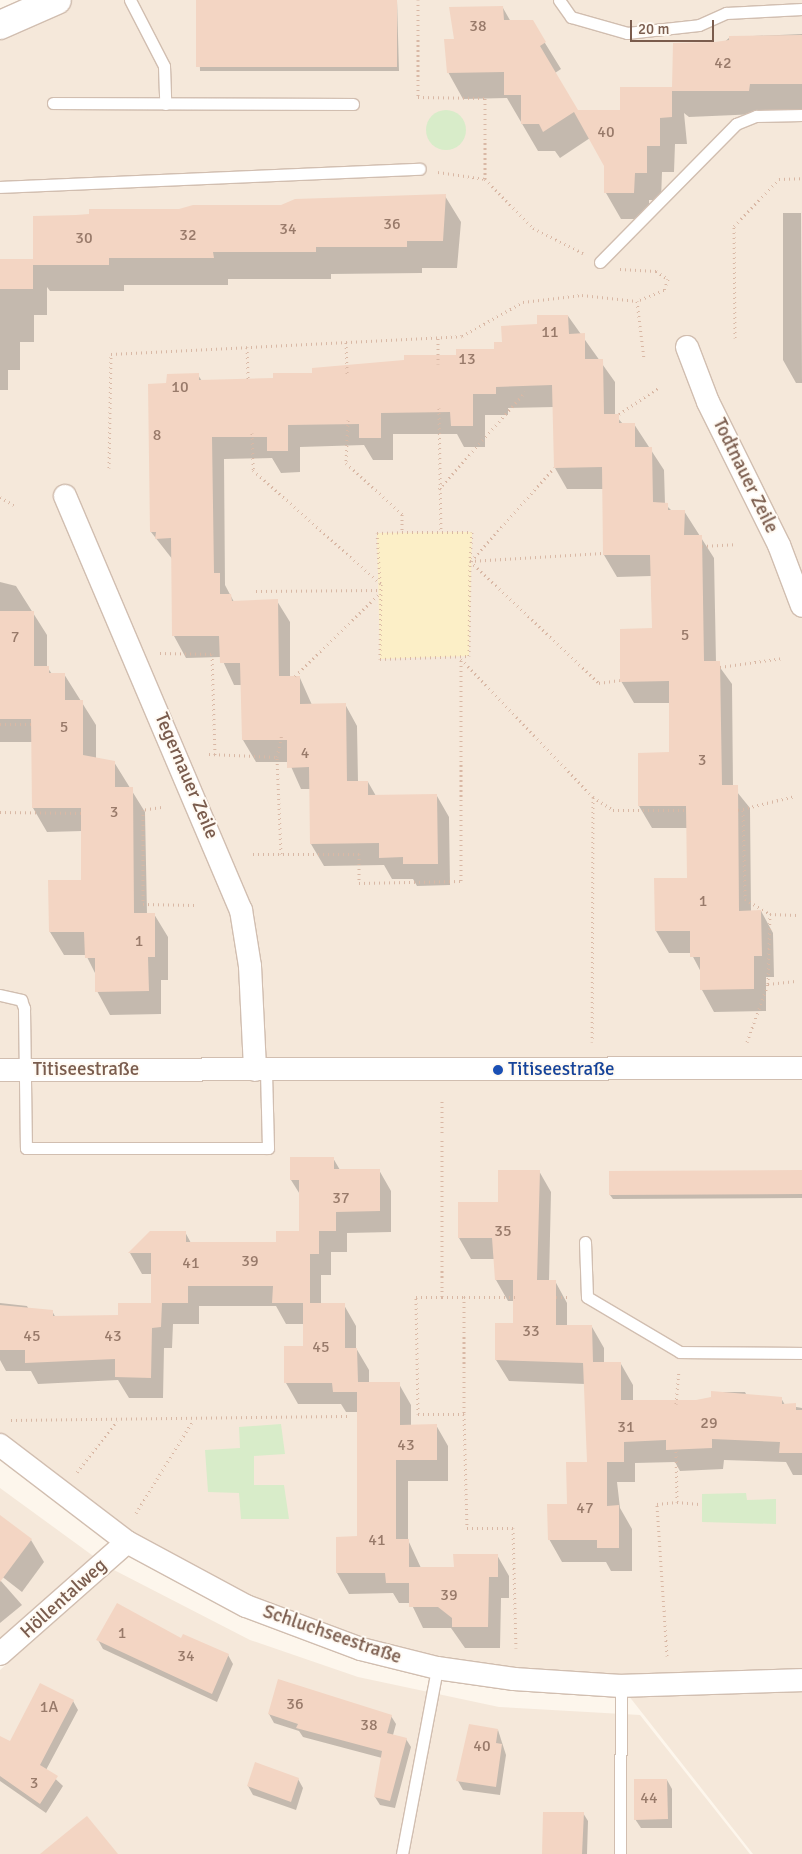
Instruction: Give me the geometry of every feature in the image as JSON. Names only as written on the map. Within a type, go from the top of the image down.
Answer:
[{"type":"street","points":[[0,25],[57,0]]},
{"type":"street","name":"Todtnauer Zeile","points":[[687,347],[708,402],[779,545],[802,606]]},
{"type":"street","name":"Tegernauer Zeile","points":[[65,496],[241,910],[250,966],[260,1070]]},
{"type":"street","name":"Titiseestraße","points":[[0,1070],[802,1068]]},
{"type":"street","name":"Schluchseestraße","points":[[0,1445],[127,1542],[246,1606],[361,1649],[437,1668],[514,1679],[621,1686],[802,1680]]},
{"type":"street","name":"Höllentalweg","points":[[0,1654],[127,1542]]},
{"type":"lane","points":[[130,0],[164,66],[165,104]]},
{"type":"lane","points":[[559,0],[571,17],[627,33],[699,25],[726,14],[802,9]]},
{"type":"lane","points":[[53,103],[353,104]]},
{"type":"lane","points":[[600,262],[736,124],[756,116],[802,116]]},
{"type":"lane","points":[[0,187],[420,169]]},
{"type":"lane","points":[[0,995],[21,1000],[24,1008],[26,1148],[268,1148],[260,1070]]},
{"type":"lane","points":[[585,1242],[587,1297],[680,1352],[802,1353]]},
{"type":"lane","points":[[402,1854],[437,1668]]},
{"type":"lane","points":[[620,1854],[621,1686]]},
{"type":"path","points":[[418,0],[418,97],[485,98],[485,180]]},
{"type":"path","points":[[109,468],[111,354],[462,336],[523,302],[582,295],[637,302],[664,290],[668,279],[656,271],[615,269],[533,228],[485,180],[420,169]]},
{"type":"path","points":[[735,338],[734,226],[779,179],[802,178]]},
{"type":"path","points":[[637,302],[644,359]]},
{"type":"path","points":[[438,338],[438,364]]},
{"type":"path","points":[[346,342],[347,376]]},
{"type":"path","points":[[247,347],[248,379]]},
{"type":"path","points":[[619,414],[658,388]]},
{"type":"path","points":[[440,488],[525,392]]},
{"type":"path","points":[[439,408],[441,532]]},
{"type":"path","points":[[348,420],[346,463],[402,514],[402,532]]},
{"type":"path","points":[[252,433],[253,470],[380,584]]},
{"type":"path","points":[[470,561],[554,468]]},
{"type":"path","points":[[0,497],[14,505]]},
{"type":"path","points":[[441,532],[472,532],[469,656],[461,659],[380,659],[380,584],[377,533],[441,532]]},
{"type":"path","points":[[702,546],[736,544]]},
{"type":"path","points":[[470,561],[603,553]]},
{"type":"path","points":[[470,561],[599,683],[620,680]]},
{"type":"path","points":[[256,591],[380,592]]},
{"type":"path","points":[[294,676],[380,592]]},
{"type":"path","points":[[159,653],[212,654],[215,754]]},
{"type":"path","points":[[720,667],[783,658]]},
{"type":"path","points":[[461,659],[593,797],[613,810],[688,810]]},
{"type":"path","points":[[253,854],[359,854],[359,883],[461,881],[461,659]]},
{"type":"path","points":[[0,724],[33,724]]},
{"type":"path","points":[[281,854],[277,757],[282,734]]},
{"type":"path","points":[[209,754],[277,757]]},
{"type":"path","points":[[738,810],[795,796]]},
{"type":"path","points":[[592,1042],[593,797]]},
{"type":"path","points":[[161,807],[143,810],[143,904],[195,905]]},
{"type":"path","points":[[743,810],[745,899],[770,914],[797,915]]},
{"type":"path","points":[[0,812],[83,812]]},
{"type":"path","points":[[747,1042],[768,984],[770,914]]},
{"type":"path","points":[[768,984],[798,981]]},
{"type":"path","points":[[442,1098],[442,1297]]},
{"type":"path","points":[[464,1414],[418,1414],[416,1297],[515,1297]]},
{"type":"path","points":[[464,1297],[464,1414],[467,1528],[513,1528],[516,1648]]},
{"type":"path","points":[[11,1420],[193,1421],[347,1416]]},
{"type":"path","points":[[77,1472],[118,1420]]},
{"type":"path","points":[[136,1513],[193,1421]]},
{"type":"path","points":[[676,1449],[677,1502]]},
{"type":"path","points":[[667,1656],[658,1504],[677,1502],[702,1504]]},
{"type":"shaded area","points":[[57,0],[802,0],[802,1854],[753,1854],[621,1686],[361,1649],[127,1542],[0,1445],[0,25]]},
{"type":"shaded area","points":[[0,1488],[96,1558],[0,1641]]},
{"type":"shaded area","points":[[114,1570],[250,1640],[358,1677],[499,1707],[640,1715],[750,1854],[0,1854],[0,1670]]},
{"type":"green space","points":[[446,110],[460,116],[466,130],[460,144],[446,150],[432,144],[426,130],[432,116]]},
{"type":"green space","points":[[281,1424],[285,1454],[254,1456],[254,1485],[284,1485],[289,1519],[241,1519],[239,1493],[208,1492],[205,1450],[240,1448],[239,1427]]},
{"type":"green space","points":[[746,1493],[747,1500],[776,1499],[776,1524],[702,1522],[702,1494]]},
{"type":"sand","points":[[472,532],[469,656],[380,659],[377,533]]},
{"type":"building","points":[[196,0],[397,0],[397,67],[196,67]]},
{"type":"building","points":[[503,6],[504,20],[533,20],[546,42],[540,46],[578,110],[620,110],[620,87],[672,87],[673,43],[715,42],[729,40],[729,36],[802,35],[802,84],[750,84],[749,91],[672,91],[672,117],[660,118],[660,146],[647,146],[647,173],[635,173],[634,193],[604,193],[604,166],[574,112],[543,132],[539,124],[521,124],[521,95],[504,95],[504,72],[447,73],[444,39],[454,39],[449,7]]},
{"type":"building","points":[[446,194],[443,241],[407,241],[407,247],[316,247],[316,252],[213,252],[214,258],[109,258],[109,265],[33,265],[33,216],[89,214],[89,209],[179,209],[193,205],[281,205],[295,199]]},
{"type":"building","points":[[0,259],[33,259],[33,289],[0,289]]},
{"type":"building","points":[[537,315],[568,315],[569,334],[585,333],[585,359],[603,359],[604,414],[619,414],[619,423],[635,423],[635,447],[652,447],[653,502],[668,503],[668,510],[685,510],[684,535],[702,535],[704,661],[720,661],[722,785],[738,785],[739,911],[761,910],[762,956],[754,956],[754,989],[700,990],[700,957],[690,957],[690,931],[655,931],[654,878],[687,878],[686,806],[638,806],[638,753],[669,752],[669,681],[620,682],[620,629],[652,628],[650,555],[603,555],[602,467],[554,468],[552,385],[496,387],[496,394],[473,394],[473,426],[451,426],[450,412],[381,413],[381,438],[359,438],[359,424],[288,425],[288,451],[267,451],[267,437],[212,437],[214,573],[220,573],[220,594],[231,594],[232,601],[278,599],[279,676],[300,676],[300,704],[346,703],[347,781],[368,781],[368,795],[437,794],[438,864],[403,864],[403,857],[379,858],[379,843],[310,844],[309,767],[287,768],[287,740],[242,740],[240,663],[220,663],[219,636],[172,636],[171,538],[155,539],[156,532],[150,532],[148,384],[166,383],[167,374],[199,373],[199,380],[273,378],[273,373],[312,373],[312,368],[404,360],[404,355],[456,355],[456,349],[494,349],[494,342],[502,342],[501,326],[537,324]]},
{"type":"building","points":[[0,611],[34,611],[34,666],[49,666],[49,673],[65,673],[65,700],[83,700],[83,755],[115,761],[115,787],[133,787],[134,913],[155,913],[155,957],[148,957],[149,991],[95,992],[95,958],[85,958],[84,932],[49,932],[48,880],[81,880],[81,808],[32,808],[31,719],[0,719]]},
{"type":"building","points":[[290,1157],[334,1157],[334,1169],[380,1169],[380,1211],[336,1212],[336,1231],[319,1231],[319,1254],[310,1254],[310,1303],[345,1303],[345,1348],[357,1348],[358,1382],[400,1382],[400,1425],[437,1424],[437,1460],[396,1460],[396,1539],[409,1539],[409,1567],[454,1567],[453,1554],[498,1554],[498,1577],[489,1577],[488,1627],[452,1627],[452,1618],[438,1607],[409,1607],[409,1583],[386,1583],[385,1573],[336,1573],[336,1537],[357,1536],[357,1392],[333,1392],[332,1383],[284,1383],[284,1346],[303,1346],[303,1303],[272,1303],[273,1286],[188,1286],[188,1303],[162,1303],[161,1327],[152,1328],[151,1378],[115,1377],[115,1359],[25,1363],[25,1350],[0,1350],[0,1305],[53,1310],[53,1316],[118,1315],[118,1303],[151,1303],[151,1253],[128,1253],[150,1231],[186,1231],[186,1242],[276,1242],[276,1231],[299,1231],[299,1180],[290,1180]]},
{"type":"building","points":[[498,1170],[540,1170],[537,1280],[556,1280],[556,1325],[592,1325],[593,1362],[621,1362],[621,1400],[696,1400],[711,1397],[711,1391],[782,1397],[782,1404],[796,1403],[796,1410],[802,1410],[802,1453],[779,1453],[780,1442],[712,1439],[712,1448],[666,1450],[666,1440],[624,1442],[624,1462],[587,1462],[583,1363],[495,1360],[495,1323],[513,1323],[513,1280],[495,1280],[492,1238],[458,1238],[458,1202],[498,1202]]},
{"type":"building","points":[[802,1170],[802,1194],[609,1195],[609,1171]]},
{"type":"building","points":[[566,1462],[607,1462],[607,1506],[619,1505],[619,1548],[597,1548],[597,1540],[548,1540],[547,1504],[567,1504]]},
{"type":"building","points":[[0,1515],[32,1539],[0,1582]]},
{"type":"building","points":[[117,1603],[181,1638],[183,1634],[229,1654],[212,1694],[96,1640]]},
{"type":"building","points":[[278,1679],[392,1715],[387,1733],[407,1738],[390,1801],[374,1797],[382,1751],[296,1728],[298,1724],[268,1714]]},
{"type":"building","points":[[40,1683],[74,1700],[40,1765],[58,1776],[40,1804],[0,1776],[0,1736],[10,1741]]},
{"type":"building","points":[[469,1724],[498,1729],[496,1743],[502,1744],[496,1787],[456,1781]]},
{"type":"building","points":[[255,1762],[299,1778],[291,1802],[247,1786]]},
{"type":"building","points":[[634,1779],[667,1779],[668,1819],[634,1820]]},
{"type":"building","points":[[543,1812],[584,1812],[582,1854],[542,1854]]},
{"type":"building","points":[[87,1816],[118,1854],[40,1854],[78,1823]]},
{"type":"place","name":"Titiseestraße","points":[[498,1070]]}]
